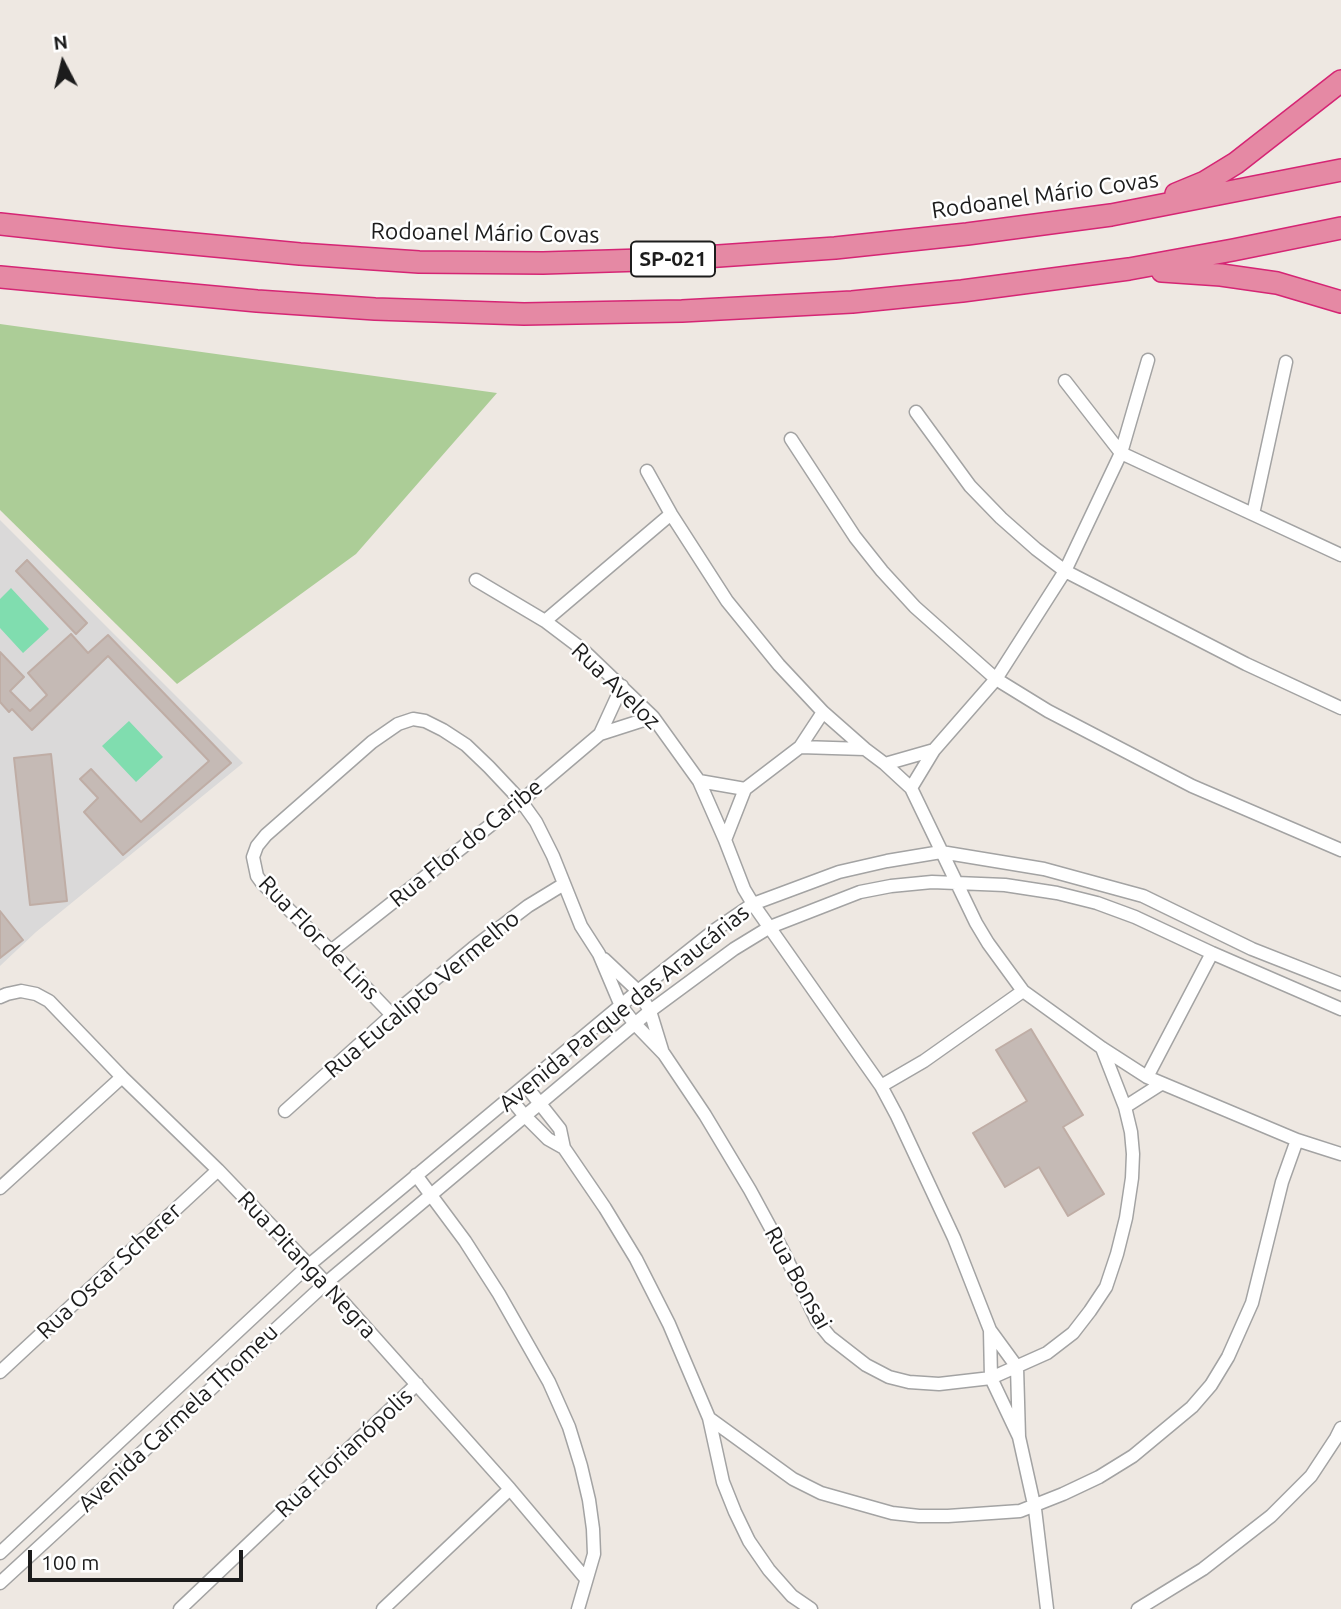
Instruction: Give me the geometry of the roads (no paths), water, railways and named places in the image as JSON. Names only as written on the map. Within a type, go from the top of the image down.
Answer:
[{"type":"highway","points":[[1111,215],[1205,182],[1236,163],[1341,81]]},
{"type":"highway","name":"Rodoanel Mário Covas","points":[[0,224],[300,254],[419,262],[543,263],[675,259],[835,248],[1111,215],[1341,170]]},
{"type":"highway","name":"SP-021","points":[[0,277],[375,309],[524,314],[682,311],[852,302],[962,291],[1129,269],[1341,228]]},
{"type":"highway","points":[[1129,269],[1221,275],[1277,283],[1341,302]]},
{"type":"street","points":[[911,788],[934,750],[996,679],[1065,571],[1121,453],[1148,360]]},
{"type":"street","points":[[1253,514],[1286,362]]},
{"type":"street","points":[[1065,381],[1121,453],[1341,555]]},
{"type":"street","points":[[916,412],[978,494],[1001,519],[1065,571],[1246,664],[1341,708]]},
{"type":"street","points":[[792,439],[855,537],[882,571],[915,607],[996,679],[1048,711],[1192,786],[1341,850]]},
{"type":"street","points":[[647,471],[727,601],[779,665],[823,712],[911,788],[976,923],[1023,991],[1147,1077],[1297,1140],[1341,1154]]},
{"type":"street","points":[[545,621],[671,514]]},
{"type":"street","name":"Rua Aveloz","points":[[476,580],[545,621],[582,649],[653,717],[699,781],[752,904],[881,1086],[897,1116],[954,1238],[990,1330]]},
{"type":"street","points":[[600,734],[622,686]]},
{"type":"street","points":[[725,840],[745,789],[800,747],[823,712]]},
{"type":"street","points":[[600,734],[653,717]]},
{"type":"street","name":"Rua Flor de Lins","points":[[392,1014],[262,883],[257,876],[253,857],[257,846],[266,835],[372,742],[398,724],[413,719],[425,721],[466,745],[521,801]]},
{"type":"street","name":"Rua Flor do Caribe","points":[[331,951],[521,801],[600,734]]},
{"type":"street","points":[[800,747],[864,749]]},
{"type":"street","points":[[885,764],[934,750]]},
{"type":"street","points":[[699,781],[745,789]]},
{"type":"street","points":[[521,801],[536,822],[581,926],[599,954],[621,1006],[664,1054]]},
{"type":"street","name":"Avenida Parque das Araucárias","points":[[309,1265],[715,930],[752,904],[839,872],[941,852],[1044,869],[1143,896],[1252,949],[1341,984]]},
{"type":"street","name":"Avenida Parque das Araucárias","points":[[326,1283],[650,1011],[734,949],[770,928],[860,892],[891,886],[956,882],[1005,885],[1057,893],[1135,916],[1341,1009]]},
{"type":"street","name":"Rua Eucalipto Vermelho","points":[[285,1111],[392,1014],[528,906],[564,884]]},
{"type":"street","points":[[1147,1077],[1212,953]]},
{"type":"street","points":[[599,954],[638,991],[650,1011],[664,1054]]},
{"type":"street","points":[[881,1086],[924,1061],[1023,991]]},
{"type":"street","name":"Rua Pitanga Negra","points":[[0,997],[21,992],[36,994],[49,1002],[218,1170],[326,1283],[510,1489],[586,1579]]},
{"type":"street","name":"Rua Bonsai","points":[[664,1054],[750,1190],[817,1321],[830,1337],[866,1365],[889,1377],[909,1382],[939,1384],[991,1378],[1047,1353],[1073,1333],[1106,1287],[1126,1218],[1133,1154],[1125,1107],[1102,1048]]},
{"type":"street","points":[[0,1188],[122,1077]]},
{"type":"street","points":[[1125,1107],[1161,1084]]},
{"type":"street","points":[[526,1086],[560,1129],[564,1148],[606,1208],[669,1324],[709,1418],[723,1482],[734,1513],[749,1541],[769,1570],[792,1596],[811,1609]]},
{"type":"street","points":[[510,1098],[548,1139],[564,1148]]},
{"type":"street","points":[[709,1418],[793,1479],[821,1493],[892,1513],[948,1516],[1020,1511],[1099,1477],[1133,1456],[1192,1407],[1211,1385],[1228,1357],[1252,1303],[1282,1182],[1297,1140]]},
{"type":"street","name":"Rua Oscar Scherer","points":[[0,1372],[218,1170]]},
{"type":"street","points":[[416,1175],[465,1241],[523,1333],[569,1427],[581,1466],[593,1529],[594,1554],[578,1609]]},
{"type":"street","name":"Avenida Carmela Thomeu","points":[[0,1553],[309,1265]]},
{"type":"street","name":"Avenida Carmela Thomeu","points":[[0,1583],[326,1283]]},
{"type":"street","points":[[252,1320],[268,1335]]},
{"type":"street","points":[[990,1330],[991,1378],[1019,1437]]},
{"type":"street","points":[[990,1330],[1017,1367],[1019,1437],[1034,1506],[1047,1609]]},
{"type":"street","name":"Rua Florianópolis","points":[[180,1609],[417,1384]]},
{"type":"street","points":[[1138,1609],[1203,1569],[1271,1516],[1311,1476],[1341,1428]]},
{"type":"street","points":[[383,1609],[510,1489]]}]
